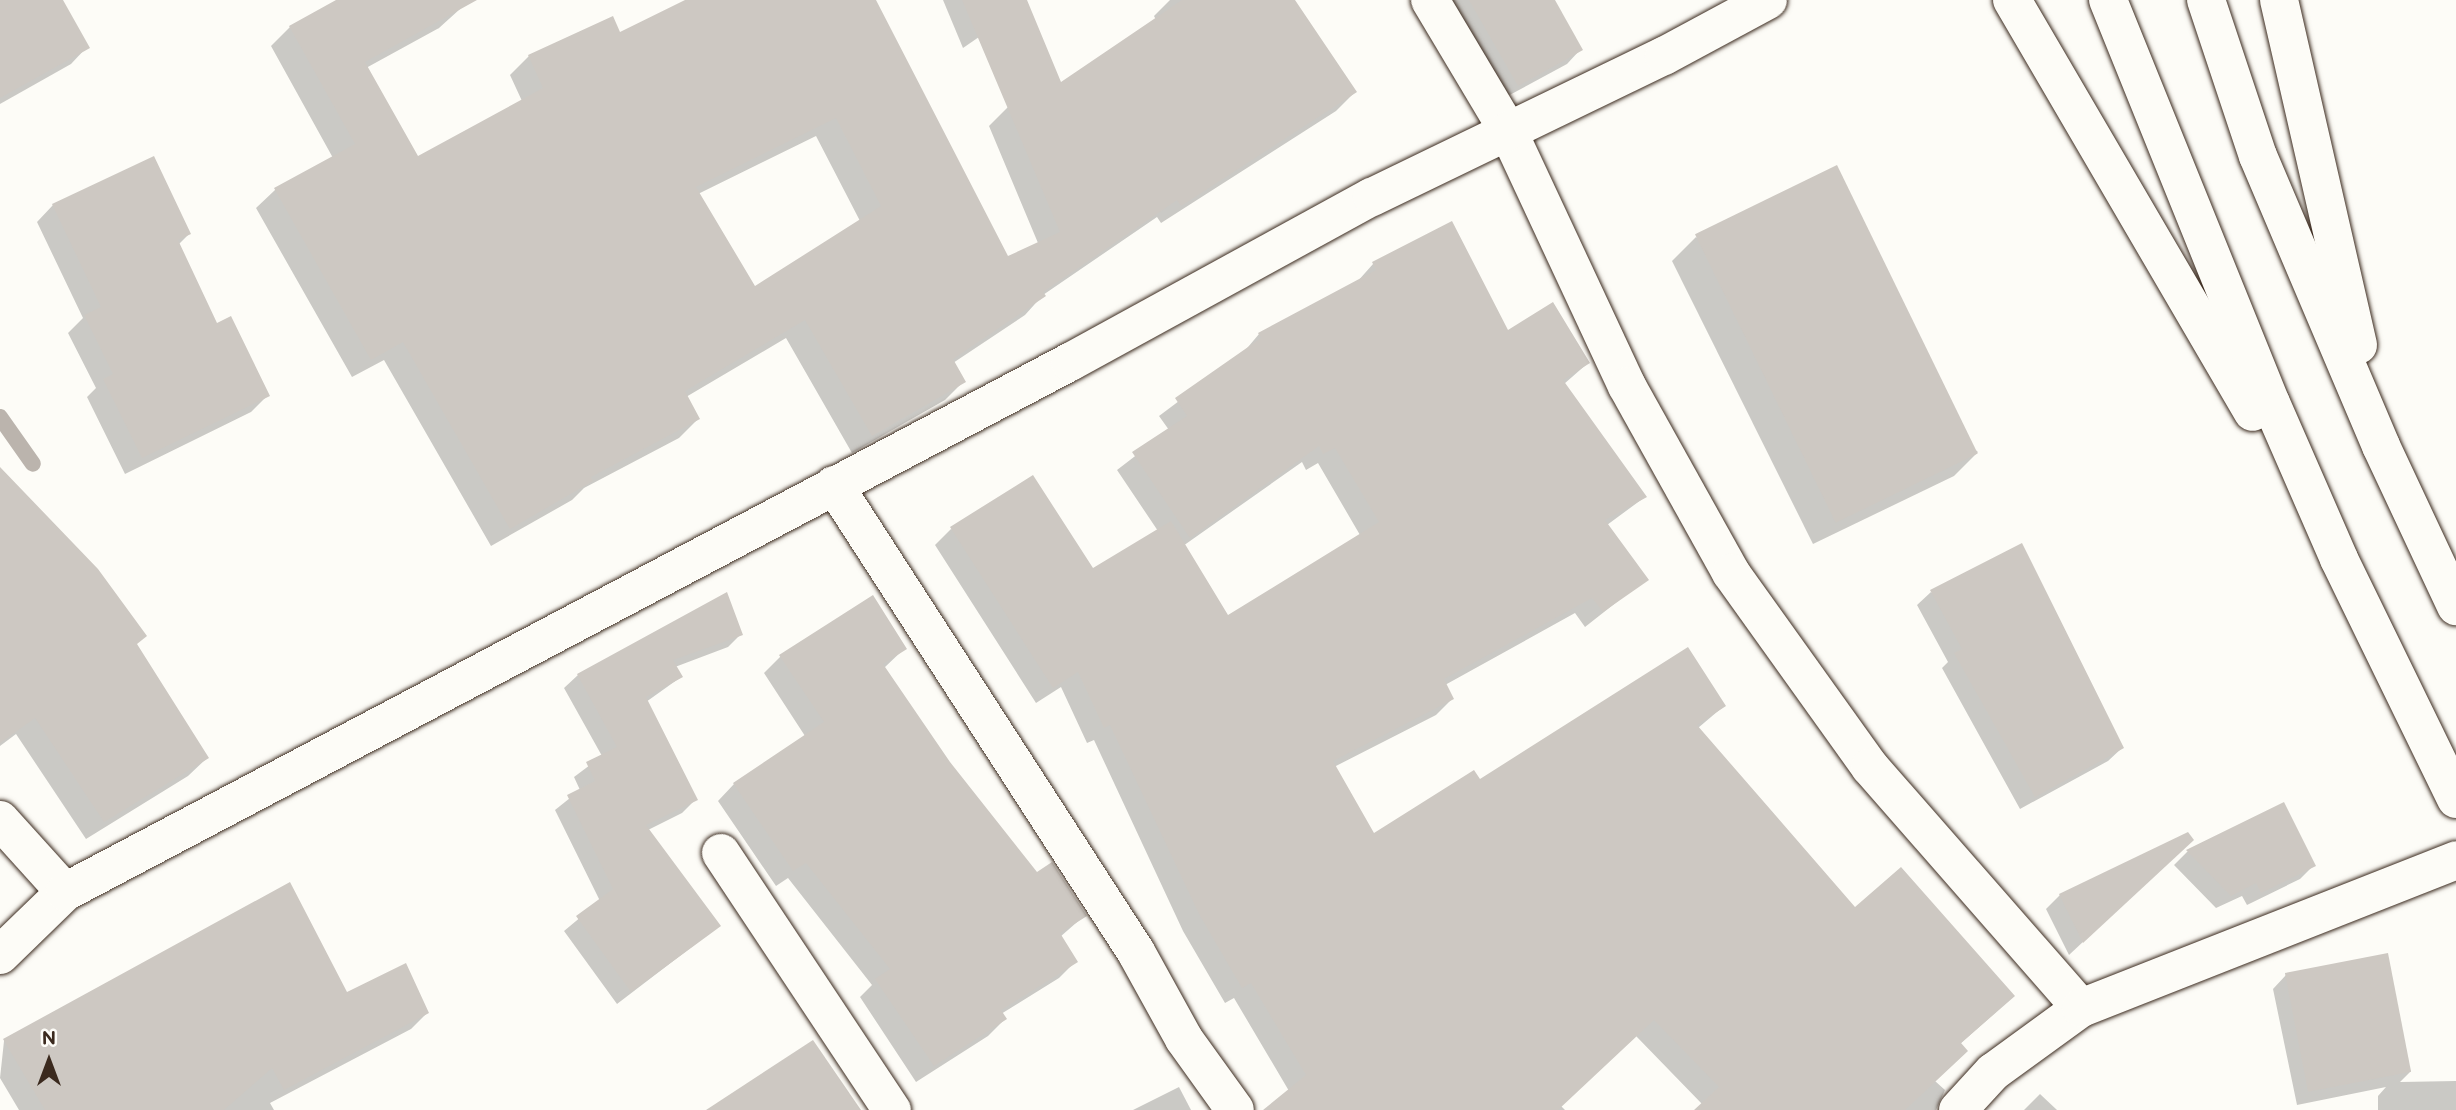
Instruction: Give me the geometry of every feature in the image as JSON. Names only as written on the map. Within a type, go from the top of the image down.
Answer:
[{"type":"main road","points":[[1430,0],[1508,131],[1627,386],[1731,573],[1870,767],[2081,1008]]},
{"type":"main road","points":[[0,955],[65,892],[1372,197],[1768,0]]},
{"type":"main road","points":[[2012,0],[2339,559]]},
{"type":"main road","points":[[2108,0],[2180,186],[2339,559],[2456,799]]},
{"type":"main road","points":[[2206,0],[2258,156],[2381,446],[2456,606]]},
{"type":"main road","points":[[2279,0],[2381,446]]},
{"type":"main road","points":[[834,485],[1136,952],[1184,1039],[1235,1110]]},
{"type":"main road","points":[[0,820],[65,892]]},
{"type":"main road","points":[[721,853],[891,1110]]},
{"type":"main road","points":[[1958,1110],[1993,1072],[2081,1008],[2456,860]]},
{"type":"building","points":[[0,0],[63,0],[90,48],[0,98]]},
{"type":"building","points":[[336,0],[477,0],[365,62],[418,156],[543,88],[528,55],[613,16],[620,32],[685,0],[876,0],[1008,256],[1060,232],[962,0],[1027,0],[1061,82],[1182,0],[1295,0],[1357,92],[1181,206],[1177,200],[1043,292],[1046,296],[953,359],[966,382],[872,436],[805,320],[685,391],[700,419],[591,477],[593,481],[510,529],[403,342],[371,360],[274,188],[355,144],[289,26]],"holes":[[[836,118],[881,206],[755,286],[696,187]]]},
{"type":"building","points":[[1469,0],[1555,0],[1583,50],[1518,86]]},
{"type":"building","points":[[154,156],[191,234],[178,240],[217,323],[231,316],[270,396],[142,458],[103,379],[113,374],[84,315],[101,307],[52,204]]},
{"type":"building","points":[[1837,165],[1978,454],[1836,523],[1695,234]]},
{"type":"building","points":[[1452,221],[1508,330],[1553,302],[1590,363],[1563,380],[1647,497],[1605,520],[1649,580],[1603,612],[1592,598],[1444,679],[1454,699],[1333,761],[1374,833],[1474,770],[1480,779],[1688,647],[1726,706],[1697,725],[1855,907],[1901,867],[2015,996],[1961,1043],[1968,1051],[1905,1110],[1694,1110],[1719,1087],[1654,1020],[1558,1110],[1263,1110],[1306,1075],[1251,983],[1242,988],[1199,914],[1110,725],[1104,728],[1078,672],[1053,688],[950,527],[1033,475],[1093,568],[1171,521],[1228,615],[1379,522],[1335,448],[1323,454],[1319,446],[1190,538],[1132,452],[1187,416],[1175,398],[1261,338],[1258,333],[1376,270],[1372,262]]},
{"type":"building","points":[[0,467],[98,569],[147,636],[137,644],[209,758],[104,822],[35,718],[0,743]]},
{"type":"building","points":[[2022,543],[2124,748],[2035,797],[1954,653],[1962,649],[1930,590]]},
{"type":"building","points":[[727,592],[743,635],[673,660],[683,677],[646,697],[698,800],[646,825],[721,926],[631,992],[576,916],[613,889],[567,795],[595,781],[586,762],[617,747],[577,674]]},
{"type":"building","points":[[873,595],[907,649],[883,664],[950,762],[1037,872],[1052,862],[1087,916],[1060,933],[1078,962],[1001,1010],[1007,1019],[934,1066],[875,979],[890,969],[806,863],[793,871],[733,783],[824,722],[779,655]]},
{"type":"building","points":[[2284,802],[2316,866],[2261,893],[2256,883],[2231,896],[2186,850]]},
{"type":"building","points":[[2188,832],[2194,840],[2083,943],[2059,894]]},
{"type":"building","points":[[290,882],[347,992],[406,963],[429,1013],[284,1090],[272,1068],[224,1110],[45,1110],[3,1039]]},
{"type":"building","points":[[2388,953],[2411,1072],[2308,1092],[2285,973]]},
{"type":"building","points":[[813,1040],[861,1110],[706,1110]]},
{"type":"waterway","points":[[0,417],[33,464]]}]
